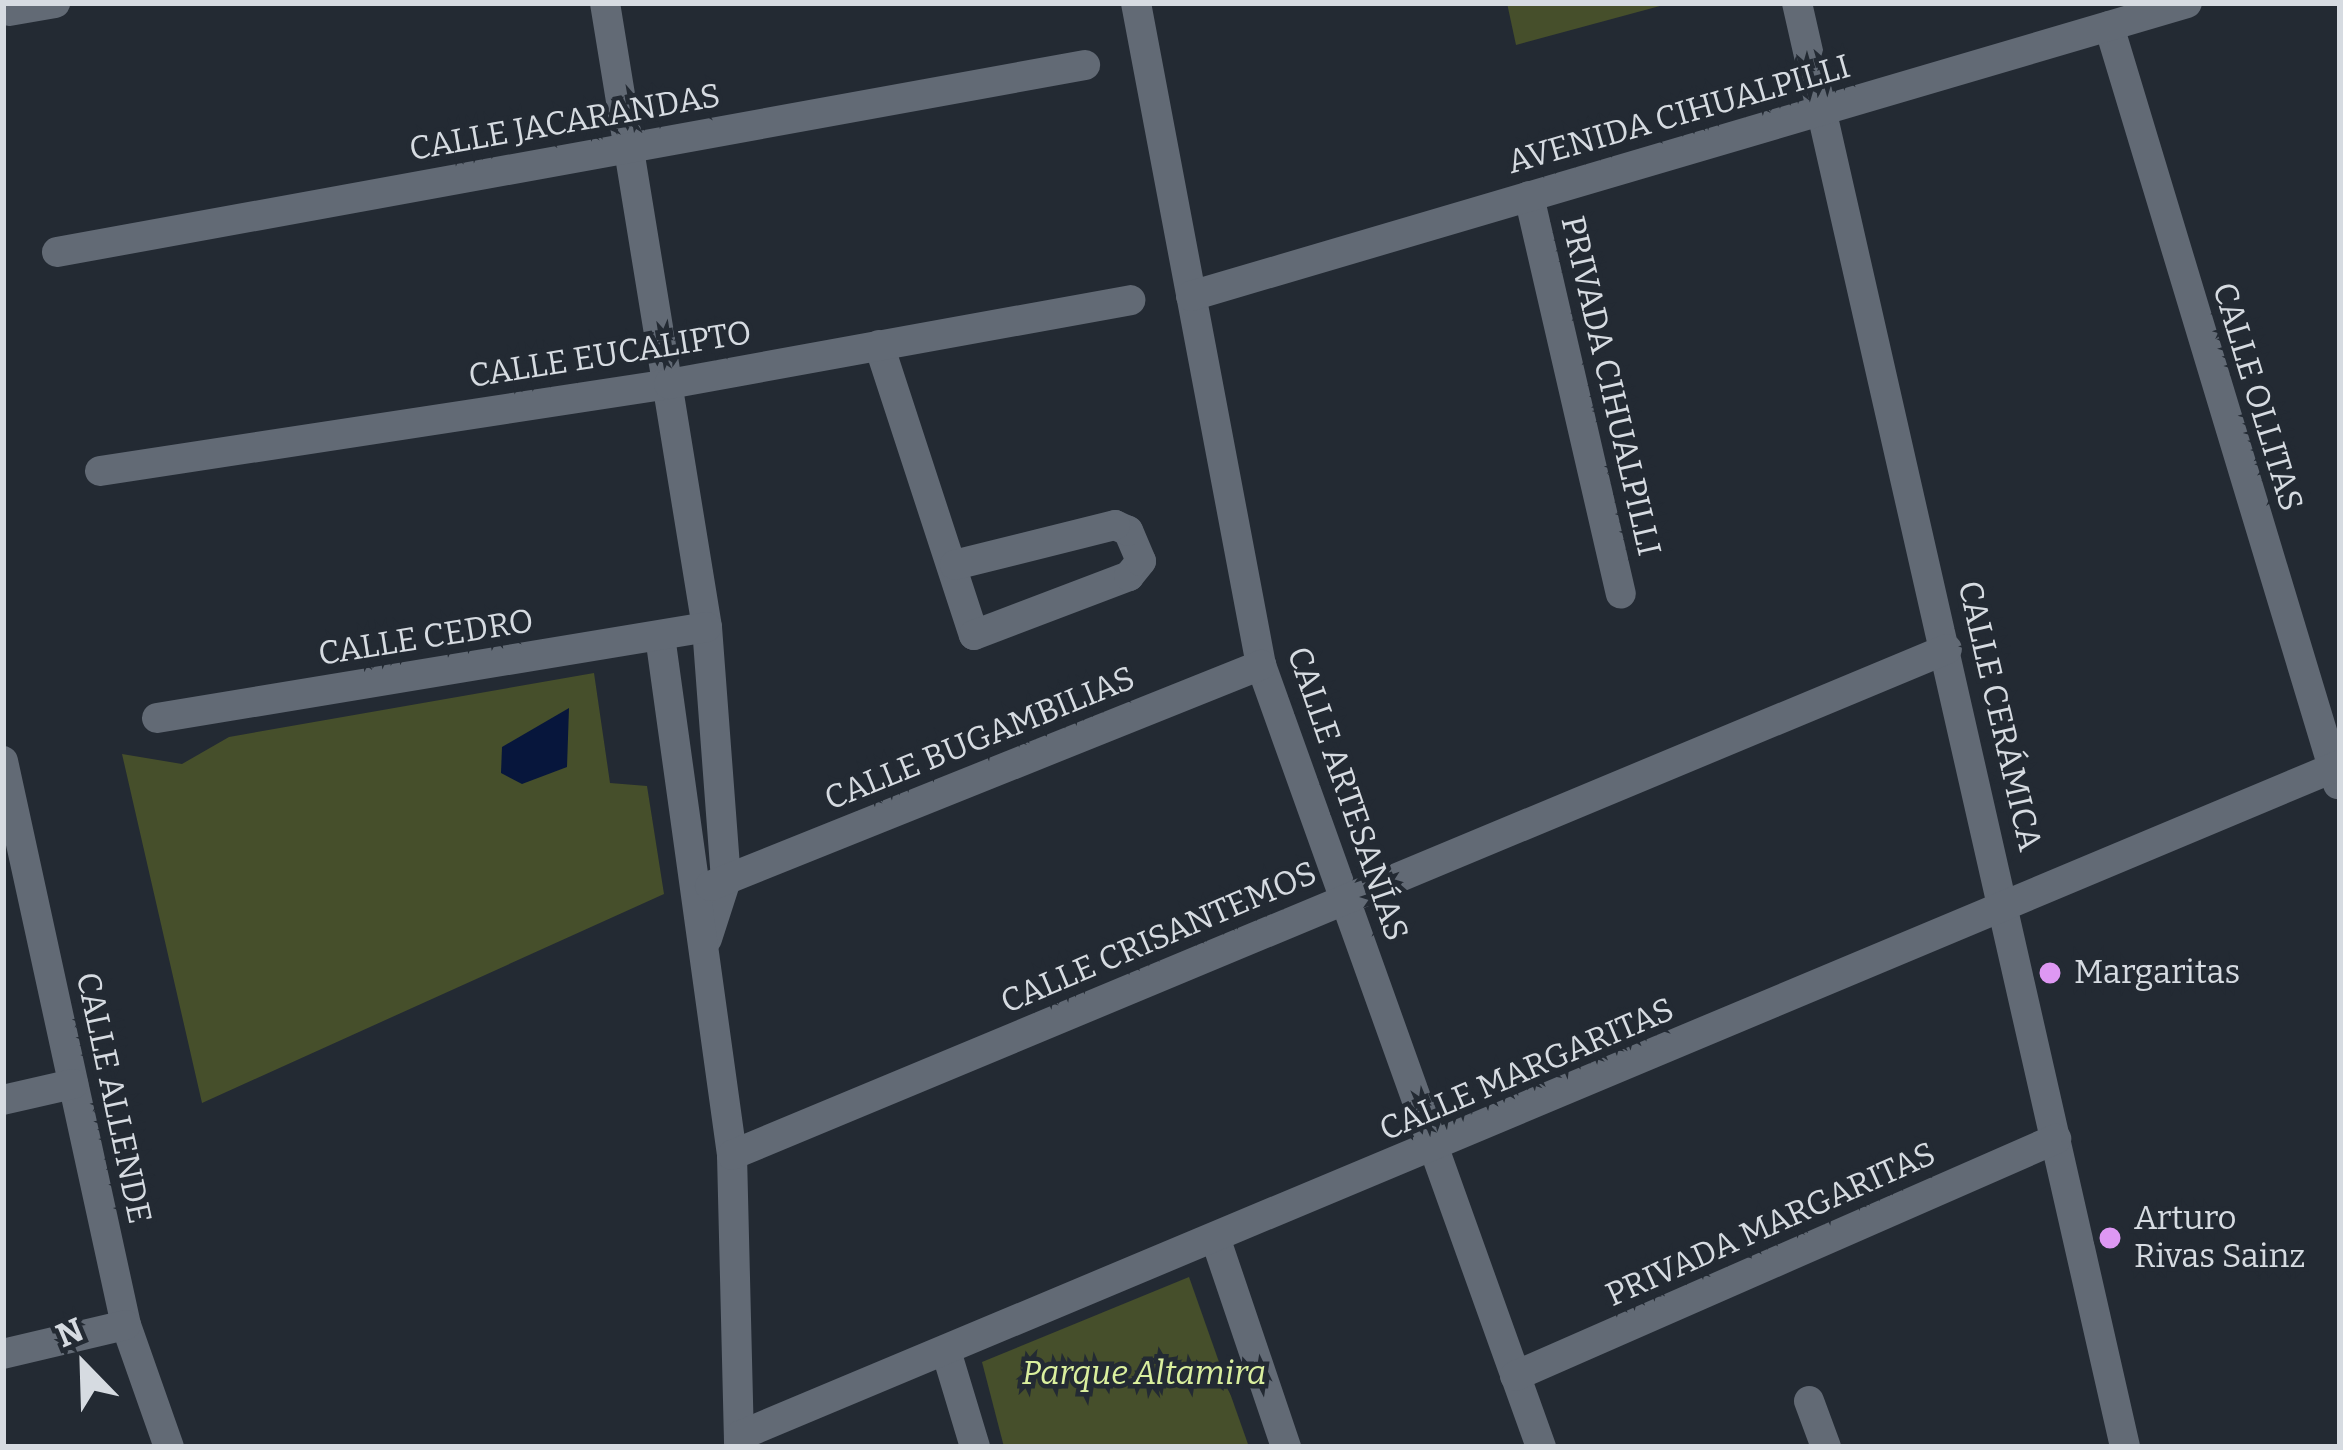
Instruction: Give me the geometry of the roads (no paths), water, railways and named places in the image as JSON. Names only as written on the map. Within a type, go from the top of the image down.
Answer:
[{"type":"street","points":[[9,11],[55,3]]},
{"type":"street","points":[[605,3],[707,628],[727,880],[707,939]]},
{"type":"street","name":"CALLE ARTESANÍAS","points":[[1136,3],[1261,665],[1541,1447]]},
{"type":"street","name":"CALLE CERÁMICA","points":[[1797,3],[1826,109],[2125,1447]]},
{"type":"street","name":"AVENIDA CIHUALPILLI","points":[[1192,296],[2187,3]]},
{"type":"street","name":"CALLE OLLITAS","points":[[2108,26],[2337,774]]},
{"type":"street","name":"CALLE JACARANDAS","points":[[57,252],[1085,65]]},
{"type":"street","name":"PRIVADA CIHUALPILLI","points":[[1529,196],[1622,593]]},
{"type":"street","name":"CALLE EUCALIPTO","points":[[100,471],[669,384],[1130,300]]},
{"type":"street","points":[[879,346],[956,565],[974,635],[1129,576],[1141,561],[1128,531],[1096,525],[956,565]]},
{"type":"street","name":"CALLE CEDRO","points":[[158,718],[707,628]]},
{"type":"street","points":[[659,636],[694,893],[707,939],[732,1155],[739,1442]]},
{"type":"street","name":"CALLE CRISANTEMOS","points":[[732,1155],[1947,649]]},
{"type":"street","name":"CALLE BUGAMBILIAS","points":[[694,893],[1261,665]]},
{"type":"street","name":"CALLE ALLENDE","points":[[3,760],[14,861],[74,1084],[126,1325],[169,1447]]},
{"type":"street","name":"CALLE MARGARITAS","points":[[739,1442],[2005,907],[2337,774]]},
{"type":"street","points":[[3,1100],[74,1084]]},
{"type":"street","name":"PRIVADA MARGARITAS","points":[[1515,1376],[2056,1139]]},
{"type":"street","points":[[1216,1240],[1286,1447]]},
{"type":"street","points":[[3,1354],[126,1325]]},
{"type":"street","points":[[947,1354],[975,1447]]},
{"type":"street","points":[[1809,1401],[1826,1447]]},
{"type":"water","points":[[569,708],[567,767],[522,784],[501,773],[502,747]]},
{"type":"place","name":"Margaritas","points":[[2050,973]]},
{"type":"place","name":"Arturo Rivas Sainz","points":[[2110,1238]]},
{"type":"park label","name":"Parque Altamira","points":[[1144,1374]]}]
